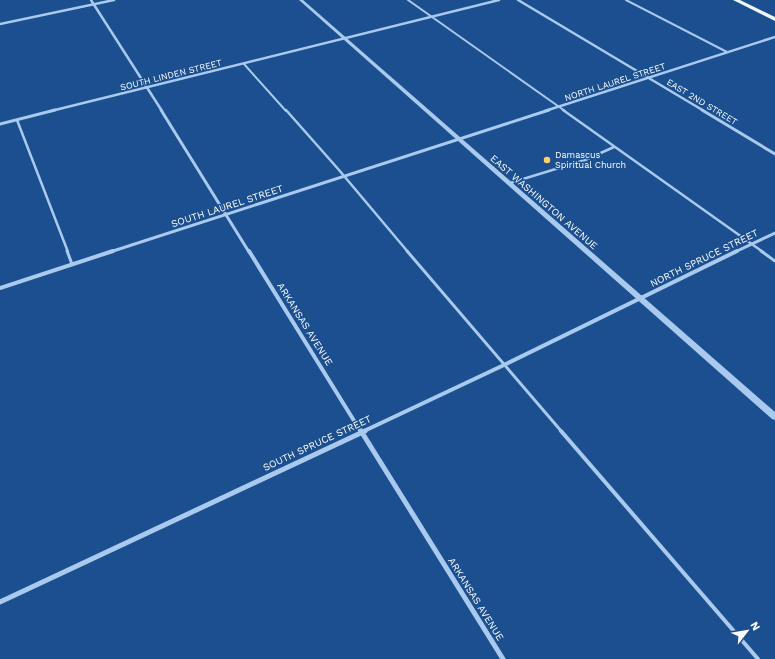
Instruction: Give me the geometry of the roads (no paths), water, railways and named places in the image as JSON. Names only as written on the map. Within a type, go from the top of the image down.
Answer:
[{"type":"main road","points":[[736,0],[775,19]]},
{"type":"street","name":"ARKANSAS AVENUE","points":[[90,0],[226,214],[503,659]]},
{"type":"street","points":[[0,24],[114,0]]},
{"type":"street","name":"EAST WASHINGTON AVENUE","points":[[302,0],[775,417]]},
{"type":"street","name":"SOUTH LINDEN STREET","points":[[0,124],[499,0]]},
{"type":"street","name":"EAST 2ND STREET","points":[[518,0],[775,154]]},
{"type":"street","name":"NORTH LAUREL STREET","points":[[459,139],[775,37]]},
{"type":"street","name":"SOUTH LAUREL STREET","points":[[0,288],[459,139]]},
{"type":"street","name":"NORTH SPRUCE STREET","points":[[640,298],[751,244],[775,234]]},
{"type":"street","name":"SOUTH SPRUCE STREET","points":[[0,602],[361,432],[640,298]]},
{"type":"lane","points":[[408,0],[775,261]]},
{"type":"lane","points":[[626,0],[727,52]]},
{"type":"lane","points":[[244,64],[343,176],[758,659]]},
{"type":"lane","points":[[17,120],[72,264]]},
{"type":"lane","points":[[510,183],[585,160],[614,146]]},
{"type":"place","name":"Damascus Spiritual Church","points":[[547,160]]}]
